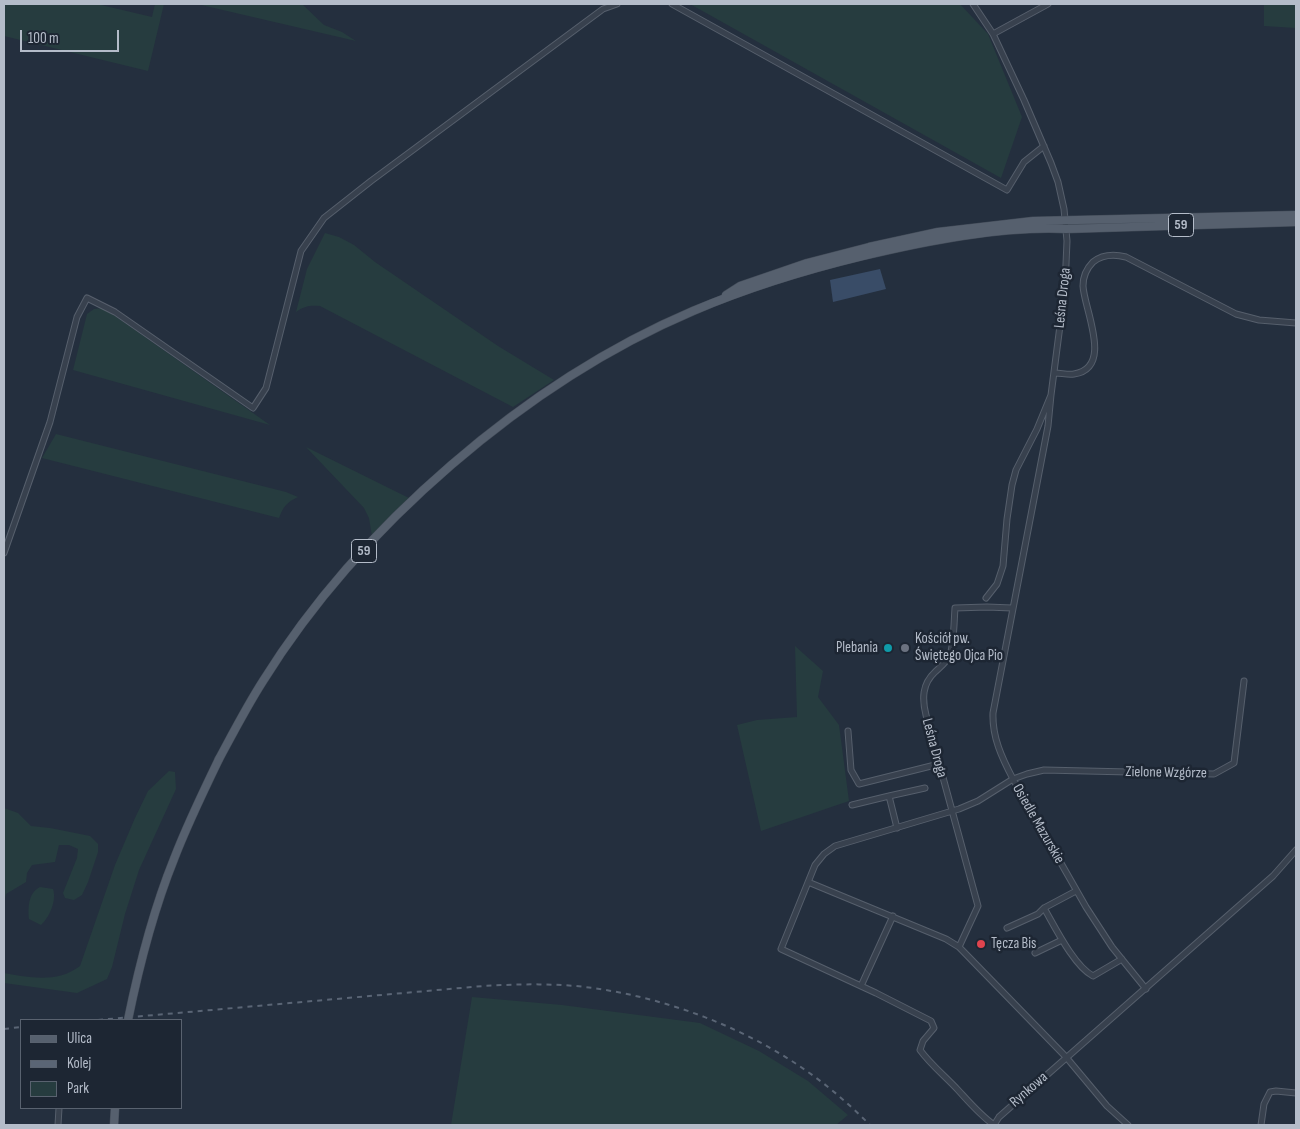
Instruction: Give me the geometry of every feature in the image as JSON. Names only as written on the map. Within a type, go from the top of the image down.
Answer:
[{"type":"main road","name":"59","points":[[128,1019],[146,944],[166,880],[219,759],[264,679],[347,568],[433,481],[508,419],[556,386],[634,340],[712,303],[740,286],[807,263],[869,247],[947,231],[990,225],[1065,220],[1296,215]]},
{"type":"main road","name":"59","points":[[712,303],[836,262],[905,247],[997,233],[1046,228],[1296,222]]},
{"type":"main road","points":[[114,1125],[115,1109]]},
{"type":"street","points":[[4,553],[50,422],[77,317],[87,298],[115,312],[253,408],[266,388],[301,251],[324,218],[603,9],[617,4]]},
{"type":"street","points":[[672,4],[1007,190],[1024,162],[1044,146]]},
{"type":"street","name":"Leśna Droga","points":[[973,4],[993,34],[1044,146],[1058,182],[1066,229],[1066,272],[1051,396],[1016,470],[1006,519],[1003,566],[997,584],[986,598]]},
{"type":"street","points":[[993,34],[1048,4]]},
{"type":"street","points":[[1055,373],[1074,374],[1084,371],[1091,363],[1095,352],[1096,340],[1083,286],[1089,266],[1099,257],[1114,254],[1126,257],[1236,314],[1259,320],[1296,323]]},
{"type":"street","points":[[1014,779],[1000,751],[992,727],[993,713],[1048,426],[1051,396]]},
{"type":"street","name":"Leśna Droga","points":[[960,947],[978,906],[926,715],[923,696],[929,678],[942,666],[950,654],[955,608],[1012,608]]},
{"type":"street","name":"Zielone Wzgórze","points":[[1014,779],[1044,770],[1214,774],[1234,763],[1244,681]]},
{"type":"street","points":[[848,732],[851,770],[858,784],[939,764]]},
{"type":"street","name":"Osiedle Mazurskie","points":[[994,1125],[984,1118],[936,1070],[920,1050],[923,1041],[934,1028],[931,1022],[861,986],[781,949],[815,865],[824,854],[836,846],[952,812],[978,801],[1014,779],[1076,890],[1100,928],[1146,989]]},
{"type":"street","points":[[852,805],[925,788]]},
{"type":"street","points":[[889,796],[896,828]]},
{"type":"street","name":"Rynkowa","points":[[994,1125],[998,1117],[1274,876],[1296,850]]},
{"type":"street","points":[[808,882],[893,916],[960,947],[1066,1057],[1107,1106],[1128,1125]]},
{"type":"street","points":[[1007,928],[1038,914],[1044,908],[1076,890]]},
{"type":"street","points":[[1044,908],[1062,940],[1084,971],[1092,976],[1122,959]]},
{"type":"street","points":[[861,986],[893,916]]},
{"type":"street","points":[[1035,953],[1062,940]]},
{"type":"street","points":[[1261,1125],[1264,1104],[1270,1092],[1296,1093]]},
{"type":"street","points":[[58,1125],[59,1109]]},
{"type":"green space","points":[[4,4],[97,4],[152,17],[155,4],[164,4],[148,71],[4,36]]},
{"type":"green space","points":[[197,4],[302,4],[324,25],[342,32],[356,41]]},
{"type":"green space","points":[[690,4],[960,4],[988,34],[1022,117],[1001,178]]},
{"type":"green space","points":[[1264,4],[1296,4],[1296,28],[1264,26]]},
{"type":"green space","points":[[325,233],[339,237],[354,245],[375,262],[498,346],[554,380],[513,407],[320,306],[307,306],[296,312],[307,269]]},
{"type":"green space","points":[[102,308],[270,425],[73,370],[87,314],[94,309]]},
{"type":"green space","points":[[56,434],[286,492],[298,497],[286,505],[279,518],[42,458]]},
{"type":"green space","points":[[306,447],[409,498],[372,536],[369,518],[364,508]]},
{"type":"green space","points":[[795,646],[823,671],[818,697],[839,725],[849,801],[761,831],[737,725],[757,720],[797,717]]},
{"type":"green space","points":[[169,771],[175,772],[176,789],[139,870],[107,979],[77,993],[4,983],[4,973],[44,978],[62,975],[80,966],[115,865],[135,818],[148,791]]},
{"type":"green space","points":[[4,808],[18,813],[31,826],[90,836],[98,844],[98,852],[82,895],[74,900],[65,898],[63,893],[77,858],[78,849],[69,845],[59,845],[55,862],[32,865],[27,873],[26,882],[6,894],[4,903]]},
{"type":"green space","points":[[40,887],[53,889],[54,894],[52,909],[41,925],[29,919],[31,897]]},
{"type":"green space","points":[[472,997],[562,1005],[700,1023],[759,1051],[808,1081],[848,1115],[836,1125],[451,1125]]},
{"type":"water","points":[[880,269],[886,289],[833,302],[830,280]]},
{"type":"railway","points":[[109,1019],[483,986],[538,984],[593,988],[656,1001],[717,1022],[747,1036],[802,1068],[834,1092],[870,1125]]},
{"type":"railway","points":[[4,1029],[20,1027]]},
{"type":"place","name":"Plebania","points":[[888,648]]},
{"type":"place","name":"Kościół pw. Świętego Ojca Pio","points":[[905,648]]},
{"type":"place","name":"Tęcza Bis","points":[[981,944]]}]
